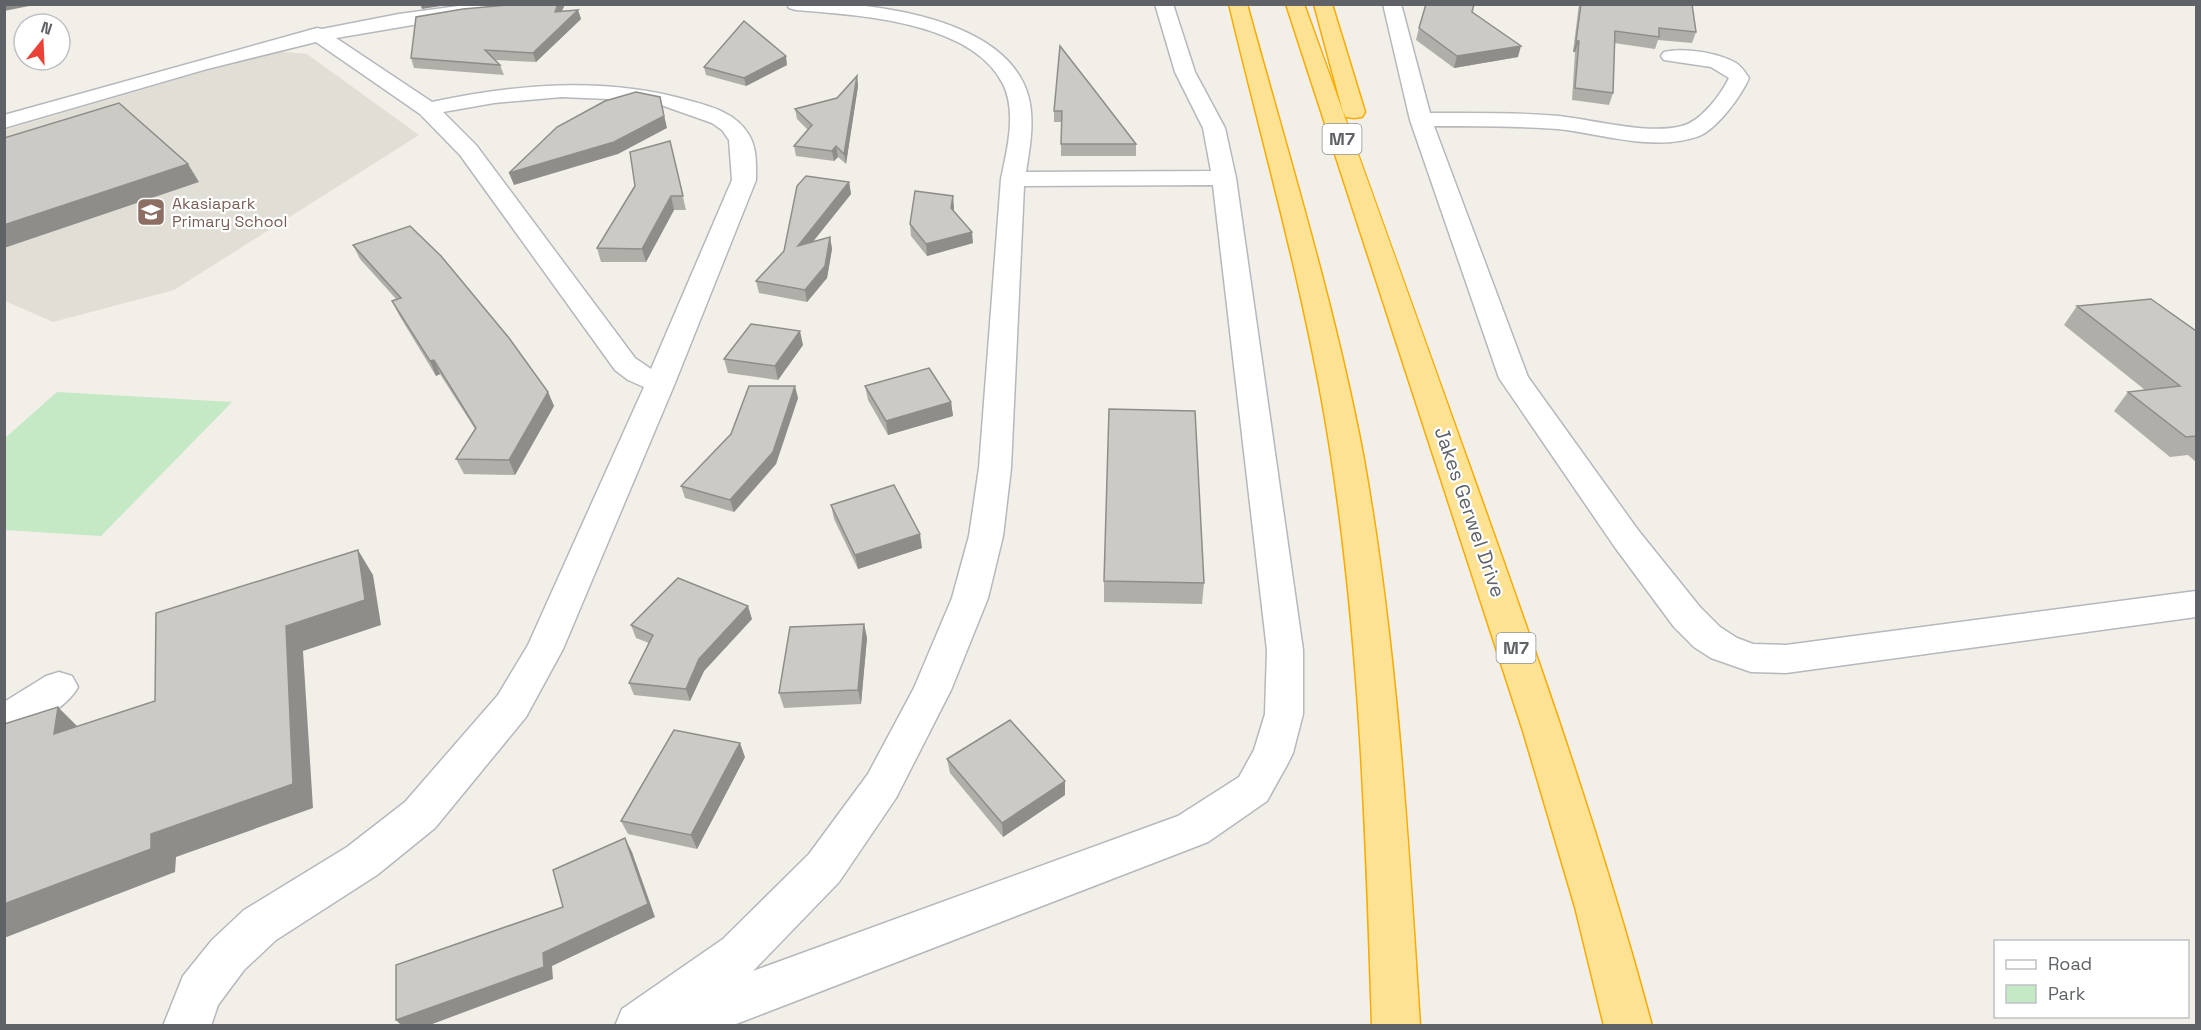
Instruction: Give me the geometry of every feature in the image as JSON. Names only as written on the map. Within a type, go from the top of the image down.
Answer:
[{"type":"highway","points":[[1218,4],[1237,51],[1255,72]]},
{"type":"highway","points":[[1238,4],[1321,325],[1358,525],[1381,737],[1396,1026]]},
{"type":"highway","name":"Jakes Gerwel Drive","points":[[1295,4],[1389,274],[1555,767],[1600,920],[1628,1026]]},
{"type":"highway","points":[[1323,4],[1387,224],[1389,274]]},
{"type":"street","points":[[4,122],[230,56],[317,34],[444,9],[534,4]]},
{"type":"street","points":[[639,1026],[739,954],[824,868],[882,786],[932,690],[970,598],[986,536],[995,468],[1013,179],[1019,140],[1018,99],[1014,85],[1000,61],[970,41],[938,28],[868,8],[796,4]]},
{"type":"street","points":[[668,1026],[1193,829],[1253,789],[1273,753],[1284,714],[1285,650],[1224,178],[1214,129],[1185,72],[1164,4]]},
{"type":"street","points":[[1392,4],[1421,120],[1514,378],[1626,537],[1687,617],[1707,637],[1724,648],[1751,658],[1786,659],[2196,604]]},
{"type":"street","points":[[317,34],[428,109],[468,150],[625,364],[638,374],[660,383]]},
{"type":"street","points":[[1421,120],[1558,123],[1648,133],[1685,133],[1704,124],[1739,78],[1736,72],[1716,62],[1671,56]]},
{"type":"street","points":[[187,1026],[199,992],[228,955],[260,925],[362,861],[420,815],[512,706],[544,649],[660,383],[744,180],[744,155],[737,133],[716,116],[677,102],[635,94],[544,92],[505,94],[428,109]]},
{"type":"street","points":[[1013,179],[1224,178]]},
{"type":"street","points":[[4,722],[59,687]]},
{"type":"shaded area","name":"Akasiapark Primary School","points":[[274,51],[307,54],[419,135],[174,290],[53,322],[5,301],[5,130]]},
{"type":"green space","points":[[57,392],[232,402],[101,536],[5,530],[5,438]]},
{"type":"building","points":[[517,4],[558,4],[555,12],[578,10],[533,53],[485,50],[500,65],[411,58],[416,17],[463,9]]},
{"type":"building","points":[[1426,4],[1474,4],[1472,12],[1521,46],[1457,56],[1419,28]]},
{"type":"building","points":[[1581,4],[1692,4],[1696,32],[1659,28],[1659,37],[1615,31],[1613,93],[1575,88],[1579,41],[1576,41]]},
{"type":"building","points":[[744,21],[786,56],[744,78],[704,67]]},
{"type":"building","points":[[1060,46],[1136,144],[1061,144],[1062,111],[1054,111]]},
{"type":"building","points":[[857,76],[844,154],[836,146],[832,151],[794,146],[812,125],[795,109],[837,98]]},
{"type":"building","points":[[636,92],[660,97],[664,116],[614,142],[509,173],[557,127],[605,101]]},
{"type":"building","points":[[119,103],[188,164],[4,225],[4,138]]},
{"type":"building","points":[[670,141],[683,196],[671,196],[642,249],[597,248],[635,186],[630,152]]},
{"type":"building","points":[[806,176],[849,182],[798,246],[830,237],[825,266],[805,290],[756,281],[784,251],[797,186]]},
{"type":"building","points":[[915,191],[953,196],[951,208],[972,232],[926,244],[910,224]]},
{"type":"building","points":[[410,226],[441,256],[509,338],[548,392],[509,460],[456,459],[476,428],[434,360],[430,361],[392,301],[401,298],[353,245]]},
{"type":"building","points":[[2151,299],[2196,331],[2196,436],[2186,437],[2128,392],[2180,386],[2077,306]]},
{"type":"building","points":[[751,324],[800,331],[775,366],[724,359]]},
{"type":"building","points":[[929,368],[951,402],[886,421],[865,386]]},
{"type":"building","points":[[749,386],[795,386],[773,452],[730,500],[681,486],[731,434]]},
{"type":"building","points":[[1109,409],[1195,411],[1204,583],[1104,581]]},
{"type":"building","points":[[894,485],[920,534],[855,555],[831,505]]},
{"type":"building","points":[[358,550],[365,600],[286,626],[293,784],[151,834],[151,849],[4,904],[4,724],[58,707],[54,734],[155,701],[156,613]]},
{"type":"building","points":[[678,578],[748,606],[699,659],[686,689],[629,683],[653,635],[631,625]]},
{"type":"building","points":[[864,624],[858,690],[779,693],[790,627]]},
{"type":"building","points":[[1010,720],[1065,781],[1002,823],[947,759]]},
{"type":"building","points":[[674,730],[740,743],[691,835],[621,821]]},
{"type":"building","points":[[625,838],[648,904],[543,953],[544,967],[396,1020],[396,965],[563,907],[553,870]]},
{"type":"place","name":"Akasiapark Primary School","points":[[151,212]]}]
